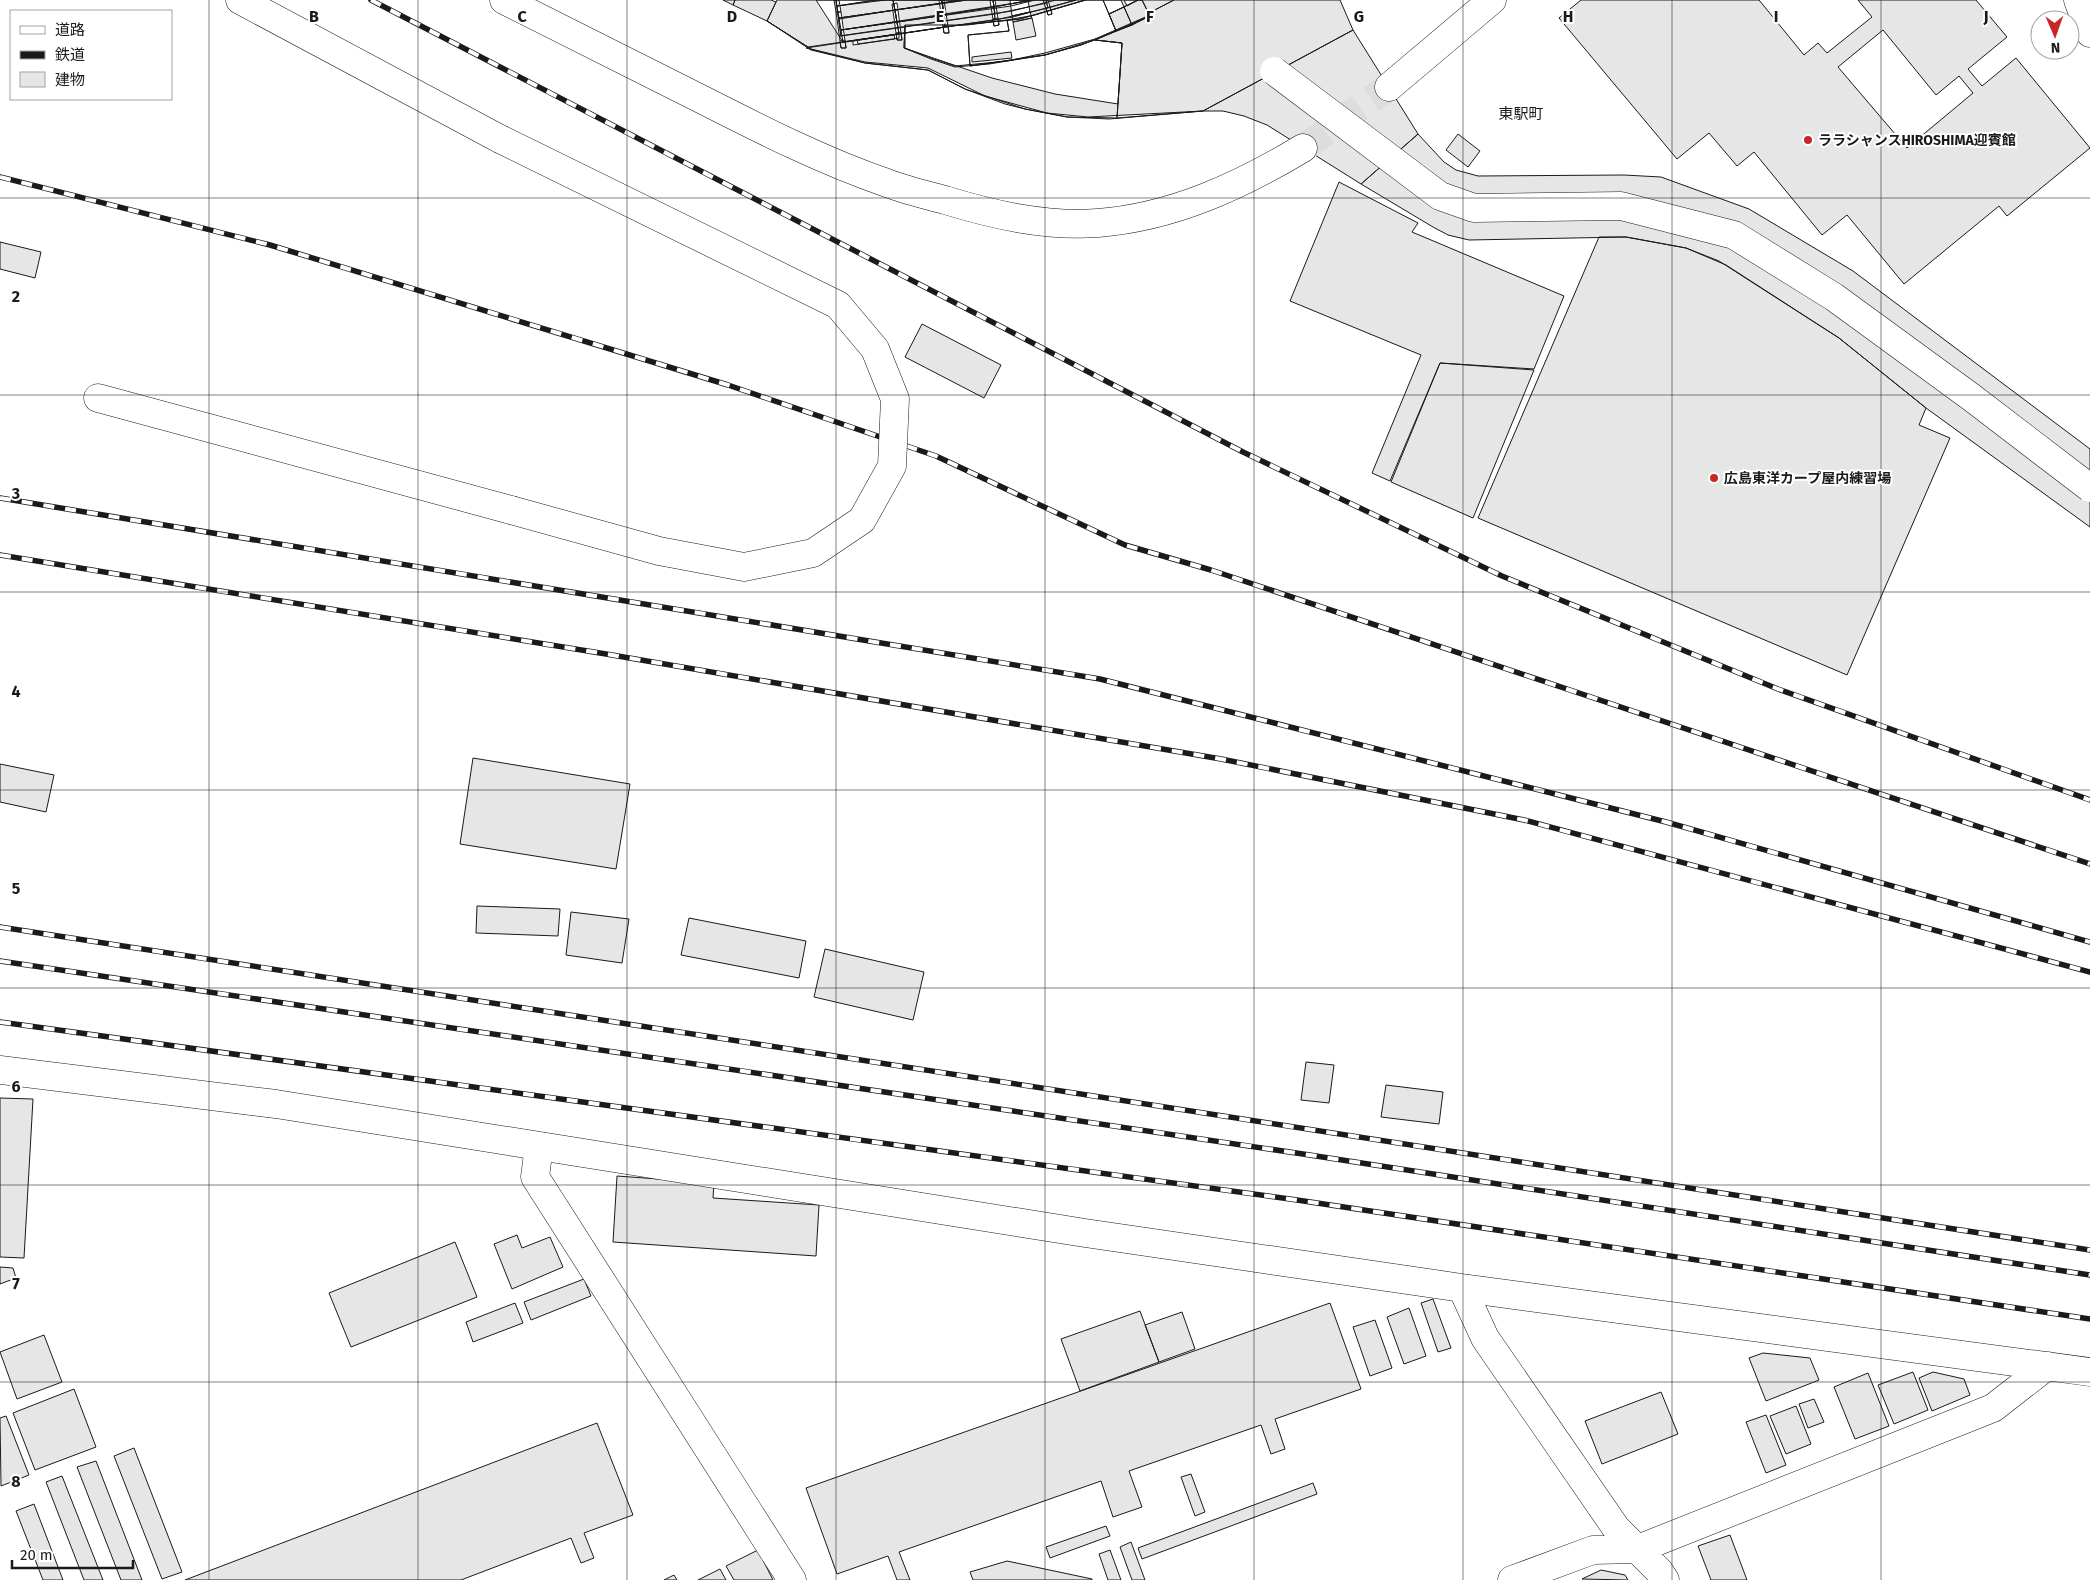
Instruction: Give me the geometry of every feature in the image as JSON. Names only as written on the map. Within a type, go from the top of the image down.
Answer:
[{"type":"street","points":[[98,398],[659,551],[744,567],[813,553],[862,520],[892,466],[895,398],[875,349],[838,305],[500,139],[240,0]]},
{"type":"street","points":[[504,0],[771,134],[887,184],[990,214],[1044,222],[1097,223],[1143,216],[1186,205],[1226,190],[1266,171],[1303,148]]},
{"type":"street","points":[[1389,87],[1492,0]]},
{"type":"street","points":[[2078,0],[2090,33]]},
{"type":"street","points":[[1274,71],[1440,196],[1474,208],[1621,206],[1734,235],[1834,297],[1971,397],[2090,488]]},
{"type":"street","points":[[0,1070],[276,1104],[1075,1231],[1462,1288],[2090,1372]]},
{"type":"street","points":[[539,1146],[536,1177],[792,1580]]},
{"type":"street","points":[[1462,1288],[1485,1338],[1616,1528],[1638,1549],[1665,1580]]},
{"type":"street","points":[[1512,1580],[1593,1550],[1638,1549],[1993,1408],[2047,1366]]},
{"type":"building","points":[[723,0],[735,0],[733,5]]},
{"type":"building","points":[[735,0],[771,0],[776,2],[767,21],[733,5]]},
{"type":"building","points":[[777,0],[1086,0],[1020,19],[952,26],[808,47],[767,21]]},
{"type":"building","points":[[816,0],[836,0],[841,36],[839,36]]},
{"type":"building","points":[[834,0],[839,0],[841,12],[836,12]]},
{"type":"building","points":[[836,0],[893,0],[898,28],[841,36]]},
{"type":"building","points":[[876,0],[893,0],[895,10],[839,18],[837,6]]},
{"type":"building","points":[[876,0],[886,0],[837,6]]},
{"type":"building","points":[[893,0],[941,0],[942,3],[895,10]]},
{"type":"building","points":[[893,0],[942,0],[945,21],[898,28]]},
{"type":"building","points":[[939,0],[944,0],[949,33],[944,33]]},
{"type":"building","points":[[941,0],[960,0],[942,3]]},
{"type":"building","points":[[942,0],[993,0],[995,14],[945,21]]},
{"type":"building","points":[[960,0],[993,0],[994,7],[944,15],[942,3]]},
{"type":"building","points":[[990,0],[995,0],[999,25],[994,26]]},
{"type":"building","points":[[993,0],[1031,0],[994,7]]},
{"type":"building","points":[[993,0],[1046,0],[1047,3],[995,14]]},
{"type":"building","points":[[1010,0],[1028,0],[1030,12],[1012,16]]},
{"type":"building","points":[[1031,0],[1046,0],[1048,8],[995,20],[994,7]]},
{"type":"building","points":[[1035,0],[1011,6],[841,30]]},
{"type":"building","points":[[1043,0],[1048,0],[1052,14],[1048,15]]},
{"type":"building","points":[[1046,0],[1076,0],[1048,8]]},
{"type":"building","points":[[1056,0],[1076,0],[1013,17],[843,42],[839,36],[1012,11]]},
{"type":"building","points":[[1085,0],[1174,0],[1149,13],[1150,16],[1095,40],[1122,43],[1117,118],[1067,117],[1025,109],[965,89],[928,70],[865,63],[806,48],[952,26],[1020,19]]},
{"type":"building","points":[[1085,0],[1103,0],[1116,31],[1081,45],[1045,55],[970,66],[968,35],[1009,31],[1007,20],[1035,15]]},
{"type":"building","points":[[1103,0],[1121,0],[1124,7],[1109,14]]},
{"type":"building","points":[[1124,0],[1138,0],[1127,6]]},
{"type":"building","points":[[1138,0],[1142,0],[1150,16],[1116,31],[1109,14]]},
{"type":"building","points":[[1142,0],[1150,16],[1132,25],[1124,7]]},
{"type":"building","points":[[1174,0],[1340,0],[1353,30],[1203,111],[1117,118],[1122,43],[1095,40],[1150,16],[1149,13]]},
{"type":"building","name":"ララシャンスHIROSHIMA迎賓館","points":[[1581,0],[1759,0],[1804,55],[1818,43],[1827,53],[1872,17],[1858,0],[1976,0],[2007,37],[1968,69],[1982,86],[2016,58],[2090,148],[2007,216],[1999,206],[1904,284],[1847,215],[1822,235],[1754,152],[1737,166],[1709,133],[1677,159],[1559,18]],"holes":[[[1883,30],[1936,95],[1959,76],[1973,93],[1907,148],[1838,67]]]},
{"type":"building","points":[[897,3],[902,40],[897,40],[892,4]]},
{"type":"building","points":[[942,3],[944,15],[897,22],[895,10]]},
{"type":"building","points":[[994,7],[995,20],[945,27],[944,15]]},
{"type":"building","points":[[1050,7],[1052,14],[1048,15],[1046,8]]},
{"type":"building","points":[[1124,7],[1132,25],[1116,31],[1109,14]]},
{"type":"building","points":[[895,10],[897,22],[841,30],[839,18]]},
{"type":"building","points":[[889,11],[839,19],[839,18]]},
{"type":"building","points":[[836,12],[841,12],[846,48],[841,48]]},
{"type":"building","points":[[1030,12],[1032,18],[1013,22],[1012,16]]},
{"type":"building","points":[[944,15],[945,27],[899,34],[897,22]]},
{"type":"building","points":[[1150,15],[1132,25],[1081,45],[1045,55],[989,64],[955,67],[904,48],[905,25],[905,48],[931,58],[955,66],[1007,61],[1095,39]]},
{"type":"building","points":[[998,18],[999,25],[994,26],[993,19]]},
{"type":"building","points":[[1032,18],[1036,36],[1016,40],[1013,22]]},
{"type":"building","points":[[1007,20],[1009,31],[968,35],[970,66],[1045,55],[1095,40],[1122,43],[1118,104],[1055,94],[992,78],[904,48],[905,25],[967,25]]},
{"type":"building","points":[[767,21],[811,49],[865,62],[928,68],[985,96],[1047,113],[1088,117],[1203,111],[1109,119],[1067,117],[1025,109],[1005,104],[965,89],[928,70],[865,63],[811,50]]},
{"type":"building","points":[[897,22],[899,34],[843,42],[841,30]]},
{"type":"building","points":[[948,25],[949,33],[944,33],[943,26]]},
{"type":"building","points":[[1353,30],[1418,134],[1361,184],[1267,125],[1244,116],[1223,111],[1203,111]]},
{"type":"building","points":[[901,32],[902,40],[897,40],[896,33]]},
{"type":"building","points":[[899,34],[899,38],[853,45],[853,41]]},
{"type":"building","points":[[894,35],[895,39],[858,44],[857,40]]},
{"type":"building","points":[[845,40],[846,48],[841,48],[840,41]]},
{"type":"building","points":[[1011,52],[1012,58],[972,62],[972,57]]},
{"type":"building","points":[[1418,134],[1444,162],[1456,170],[1478,176],[1624,175],[1661,177],[1749,209],[1853,271],[2090,449],[2090,527],[1926,408],[1839,338],[1719,261],[1686,248],[1626,237],[1469,240],[1448,235],[1361,184]]},
{"type":"building","points":[[1458,134],[1480,151],[1468,167],[1446,150]]},
{"type":"building","points":[[1339,182],[1418,223],[1412,232],[1564,296],[1534,369],[1440,363],[1390,481],[1372,473],[1421,355],[1290,301]]},
{"type":"building","name":"広島東洋カープ屋内練習場","points":[[1599,237],[1626,237],[1686,248],[1726,265],[1839,338],[1926,408],[1919,425],[1950,438],[1847,675],[1478,518]]},
{"type":"building","points":[[0,242],[41,252],[35,278],[0,269]]},
{"type":"building","points":[[922,324],[1001,365],[984,398],[905,357]]},
{"type":"building","points":[[1440,363],[1534,370],[1473,518],[1391,482]]},
{"type":"building","points":[[473,758],[630,784],[616,869],[460,844]]},
{"type":"building","points":[[0,764],[54,775],[46,812],[0,802]]},
{"type":"building","points":[[477,906],[560,909],[558,936],[476,933]]},
{"type":"building","points":[[571,912],[629,919],[622,963],[566,955]]},
{"type":"building","points":[[689,918],[806,941],[799,978],[681,955]]},
{"type":"building","points":[[825,949],[924,972],[913,1020],[814,997]]},
{"type":"building","points":[[1306,1062],[1334,1065],[1329,1103],[1301,1100]]},
{"type":"building","points":[[1386,1085],[1443,1092],[1439,1124],[1381,1117]]},
{"type":"building","points":[[0,1098],[33,1099],[24,1258],[0,1257]]},
{"type":"building","points":[[617,1176],[714,1183],[713,1198],[819,1205],[816,1256],[613,1242]]},
{"type":"building","points":[[517,1235],[522,1248],[550,1237],[563,1267],[512,1289],[494,1244]]},
{"type":"building","points":[[455,1242],[477,1297],[351,1347],[329,1293]]},
{"type":"building","points":[[0,1267],[13,1268],[16,1278],[0,1284]]},
{"type":"building","points":[[584,1279],[591,1296],[531,1320],[524,1302]]},
{"type":"building","points":[[1433,1299],[1451,1348],[1438,1352],[1421,1303]]},
{"type":"building","points":[[515,1303],[523,1323],[473,1342],[466,1322]]},
{"type":"building","points":[[1330,1303],[1361,1389],[1275,1419],[1285,1449],[1271,1454],[1261,1425],[1129,1471],[1142,1507],[1113,1517],[1101,1481],[899,1552],[910,1580],[897,1580],[888,1556],[837,1574],[806,1488]]},
{"type":"building","points":[[1409,1308],[1426,1356],[1404,1364],[1387,1317]]},
{"type":"building","points":[[1140,1311],[1159,1362],[1080,1391],[1061,1339]]},
{"type":"building","points":[[1182,1312],[1195,1349],[1159,1362],[1145,1325]]},
{"type":"building","points":[[1375,1320],[1392,1368],[1370,1376],[1353,1327]]},
{"type":"building","points":[[44,1335],[62,1382],[17,1399],[0,1352]]},
{"type":"building","points":[[1763,1353],[1810,1358],[1819,1380],[1766,1401],[1749,1358]]},
{"type":"building","points":[[1913,1372],[1928,1410],[1894,1424],[1878,1385]]},
{"type":"building","points":[[1933,1372],[1964,1379],[1970,1395],[1932,1411],[1919,1378]]},
{"type":"building","points":[[1868,1373],[1889,1426],[1855,1439],[1834,1387]]},
{"type":"building","points":[[74,1389],[96,1447],[35,1470],[13,1413]]},
{"type":"building","points":[[1661,1392],[1678,1434],[1602,1464],[1585,1421]]},
{"type":"building","points":[[1814,1399],[1824,1422],[1808,1428],[1799,1404]]},
{"type":"building","points":[[1796,1406],[1811,1444],[1786,1454],[1770,1416]]},
{"type":"building","points":[[1766,1415],[1786,1465],[1766,1473],[1746,1422]]},
{"type":"building","points":[[6,1416],[29,1475],[1,1486],[0,1418]]},
{"type":"building","points":[[597,1423],[633,1515],[584,1533],[594,1558],[581,1563],[571,1538],[461,1580],[185,1580]]},
{"type":"building","points":[[134,1448],[182,1572],[162,1579],[114,1456]]},
{"type":"building","points":[[96,1461],[142,1580],[121,1580],[77,1467]]},
{"type":"building","points":[[1191,1474],[1205,1512],[1195,1516],[1181,1477]]},
{"type":"building","points":[[62,1476],[103,1580],[84,1580],[46,1482]]},
{"type":"building","points":[[1313,1483],[1317,1494],[1142,1559],[1138,1548]]},
{"type":"building","points":[[34,1504],[63,1580],[43,1580],[16,1511]]},
{"type":"building","points":[[1106,1526],[1110,1536],[1050,1558],[1046,1547]]},
{"type":"building","points":[[1730,1535],[1747,1580],[1711,1580],[1698,1546]]},
{"type":"building","points":[[1131,1542],[1145,1580],[1132,1580],[1120,1547]]},
{"type":"building","points":[[758,1550],[773,1580],[734,1580],[726,1566]]},
{"type":"building","points":[[1110,1550],[1121,1580],[1108,1580],[1099,1554]]},
{"type":"building","points":[[1007,1561],[1092,1580],[973,1580],[970,1572]]},
{"type":"building","points":[[720,1569],[726,1580],[698,1580]]},
{"type":"building","points":[[1601,1570],[1625,1575],[1628,1580],[1582,1579]]},
{"type":"building","points":[[674,1575],[677,1580],[664,1580]]},
{"type":"tunnel","points":[[1303,148],[1389,87]]},
{"type":"railway","points":[[371,0],[1243,452],[1502,576],[1778,689],[2090,800]]},
{"type":"railway","points":[[0,177],[270,245],[728,385],[936,456],[1125,545],[1211,570],[2090,864]]},
{"type":"railway","points":[[0,498],[1100,679],[1666,822],[2090,942]]},
{"type":"railway","points":[[0,555],[606,654],[1221,759],[1524,820],[2090,972]]},
{"type":"railway","points":[[0,927],[2090,1250]]},
{"type":"railway","points":[[0,961],[1303,1154],[2090,1275]]},
{"type":"railway","points":[[0,1022],[1297,1200],[2090,1319]]},
{"type":"place","name":"ララシャンスHIROSHIMA迎賓館","points":[[1808,140]]},
{"type":"place","name":"広島東洋カープ屋内練習場","points":[[1714,478]]},
{"type":"district","name":"東駅町","points":[[1521,114]]}]
